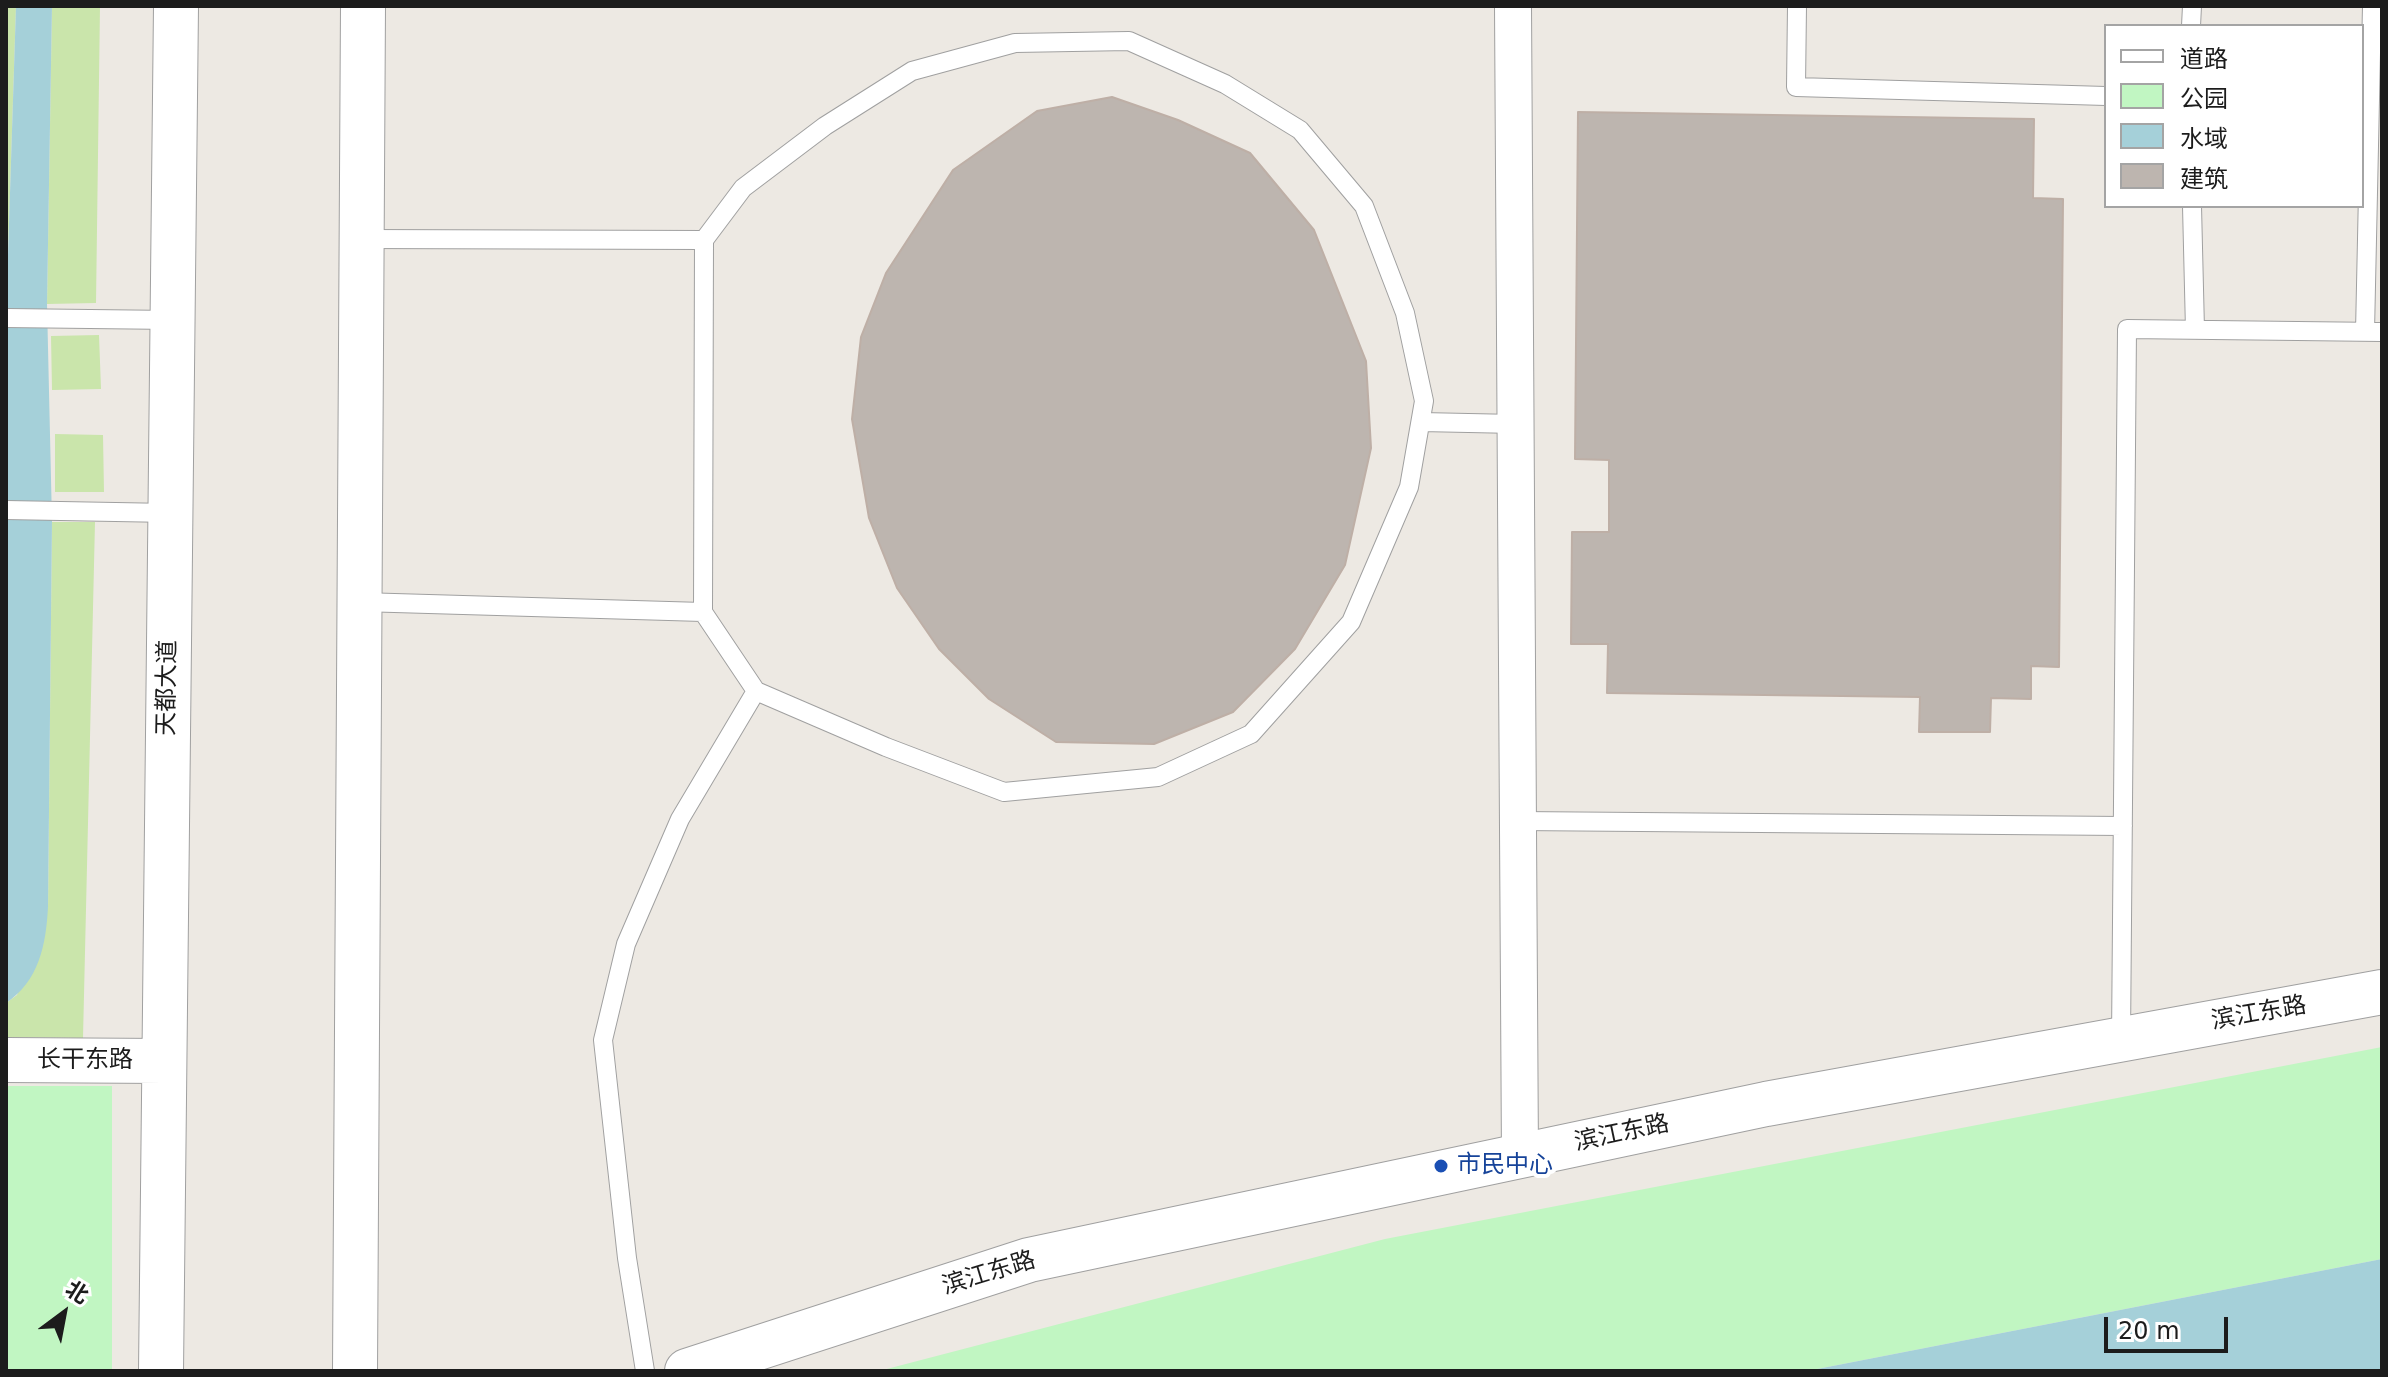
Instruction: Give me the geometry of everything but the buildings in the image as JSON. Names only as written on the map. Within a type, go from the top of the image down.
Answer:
[{"type":"street","name":"天都大道","points":[[161,1371],[176,6]]},
{"type":"street","points":[[355,1371],[363,6]]},
{"type":"street","points":[[1513,6],[1520,1156]]},
{"type":"street","name":"滨江东路","points":[[687,1371],[1029,1260],[1766,1104],[2382,992]]},
{"type":"street","name":"长干东路","points":[[6,1060],[164,1061]]},
{"type":"lane","points":[[1797,6],[1796,87],[2104,96]]},
{"type":"lane","points":[[2121,1039],[2127,329],[2374,332],[2372,6]]},
{"type":"lane","points":[[1129,41],[1225,84],[1300,130],[1364,206],[1405,313],[1424,401],[1421,422],[1409,487],[1351,622],[1251,734],[1158,777],[1004,792],[886,747],[756,691],[703,612],[704,240],[743,188],[825,126],[912,71],[1015,43],[1129,41]]},
{"type":"lane","points":[[2192,208],[2195,330]]},
{"type":"lane","points":[[362,239],[704,240]]},
{"type":"lane","points":[[6,318],[173,320]]},
{"type":"lane","points":[[1421,422],[1516,424]]},
{"type":"lane","points":[[6,510],[170,513]]},
{"type":"lane","points":[[360,602],[703,612]]},
{"type":"lane","points":[[645,1371],[627,1258],[603,1040],[626,944],[680,819],[756,691]]},
{"type":"lane","points":[[1518,821],[2123,826]]},
{"type":"green space","points":[[6,6],[16,6],[7,286],[6,286]]},
{"type":"green space","points":[[52,6],[100,6],[96,303],[47,304]]},
{"type":"green space","points":[[99,335],[101,389],[52,390],[51,336]]},
{"type":"green space","points":[[55,434],[103,435],[104,492],[55,492]]},
{"type":"green space","points":[[52,522],[95,522],[83,1038],[6,1037],[6,1003],[17,995],[48,907]]},
{"type":"green space","points":[[6,527],[7,913],[6,929]]},
{"type":"green space","points":[[2382,1047],[2382,1259],[1807,1371],[879,1371],[1385,1239]]},
{"type":"green space","points":[[6,1086],[112,1086],[112,1371],[6,1371]]},
{"type":"water","points":[[16,6],[52,6],[47,304],[52,522],[47,921],[43,948],[33,973],[6,1003],[7,286]]},
{"type":"water","points":[[2382,1259],[2382,1371],[1807,1371]]},
{"type":"place","name":"市民中心","points":[[1441,1166]]}]
